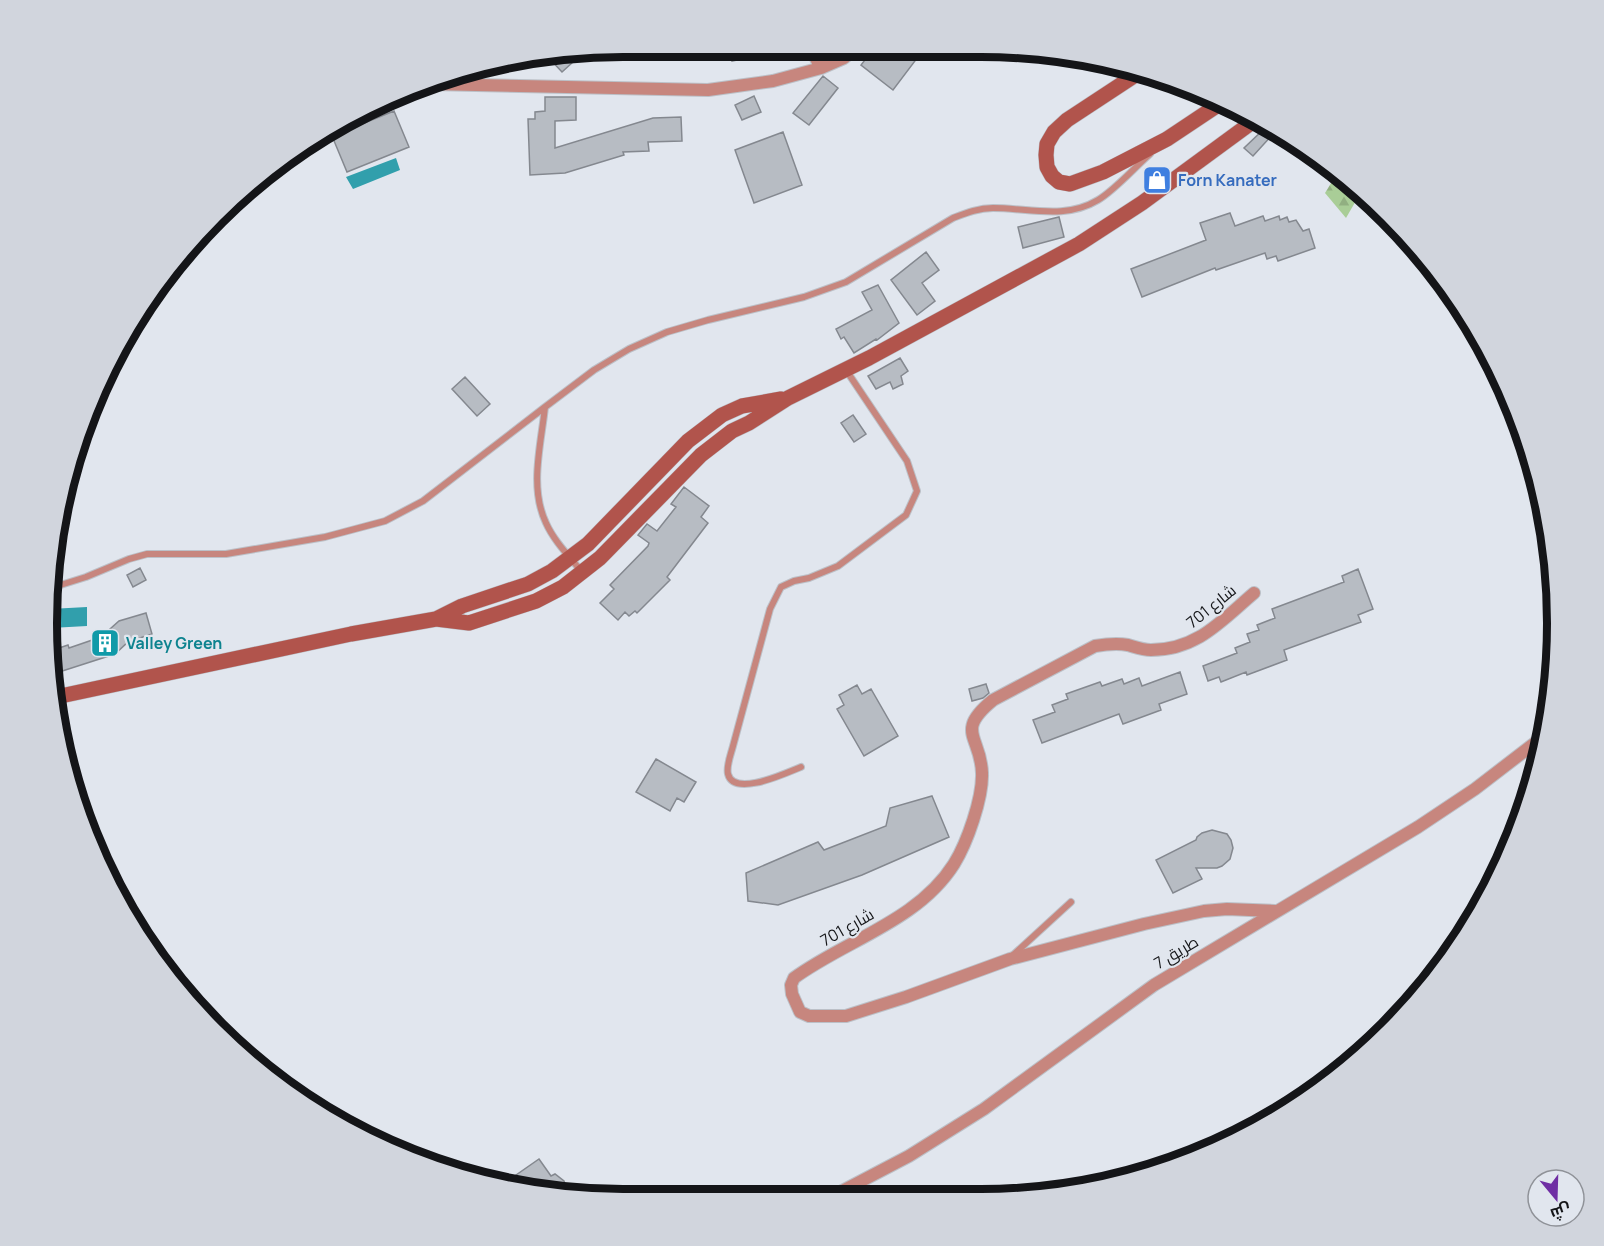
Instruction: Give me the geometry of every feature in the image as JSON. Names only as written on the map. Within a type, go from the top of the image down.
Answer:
[{"type":"street","points":[[815,57],[821,68]]},
{"type":"street","points":[[450,84],[708,90],[773,81],[821,68],[845,57]]},
{"type":"street","points":[[1132,77],[1067,120],[1054,132],[1047,144],[1047,167],[1059,182],[1070,184],[1103,172],[1167,139],[1214,107]]},
{"type":"street","points":[[436,619],[469,623],[536,601],[562,587],[617,543],[701,455],[732,431],[788,398],[1079,244],[1143,203],[1249,125]]},
{"type":"street","points":[[62,696],[351,634],[436,619],[462,606],[528,584],[571,558],[604,530],[688,441],[722,415],[742,406],[788,398]]},
{"type":"street","name":"شارع 701","points":[[1254,593],[1211,630],[1192,642],[1170,649],[1147,650],[1110,644],[1095,646],[993,700],[982,709],[972,720],[971,733],[982,771],[981,788],[956,862],[944,879],[925,897],[901,914],[794,978],[791,985],[792,994],[800,1012],[810,1016],[846,1016],[906,997],[1010,958],[1154,922],[1204,911],[1227,909],[1275,911]]},
{"type":"street","name":"طريق 7","points":[[846,1189],[909,1155],[984,1109],[1154,985],[1428,821],[1475,789],[1534,744]]},
{"type":"lane","points":[[58,586],[147,554],[226,554],[335,534],[385,521],[423,501],[594,370],[628,350],[667,332],[804,297],[846,282],[953,218],[972,211],[993,208],[1055,213],[1078,209],[1099,200],[1167,139]]},
{"type":"lane","points":[[801,767],[754,785],[742,784],[728,776],[728,768],[770,609],[781,587],[838,566],[906,515],[917,491],[907,461],[845,369]]},
{"type":"lane","points":[[545,407],[537,486],[538,502],[546,524],[560,546],[582,572]]},
{"type":"lane","points":[[1010,958],[1071,902]]},
{"type":"green space","points":[[1333,180],[1357,200],[1346,218],[1325,193]]},
{"type":"water","points":[[396,158],[400,170],[353,189],[346,177]]},
{"type":"water","points":[[87,607],[87,626],[57,628],[57,609]]},
{"type":"building","points":[[731,57],[751,57],[732,61]]},
{"type":"building","points":[[867,57],[918,57],[893,90],[861,65]]},
{"type":"building","points":[[576,59],[562,72],[552,62]]},
{"type":"building","points":[[823,76],[838,88],[809,125],[793,113]]},
{"type":"building","points":[[754,96],[761,112],[742,120],[735,105]]},
{"type":"building","points":[[545,97],[576,97],[576,120],[555,121],[555,148],[653,118],[681,117],[682,141],[648,142],[649,151],[623,152],[624,155],[565,173],[530,175],[528,119],[535,119],[535,112],[545,111]]},
{"type":"building","points":[[394,111],[409,147],[347,172],[333,138]]},
{"type":"building","points":[[783,132],[802,185],[754,203],[735,150]]},
{"type":"building","points":[[1261,132],[1270,137],[1253,156],[1244,148]]},
{"type":"building","points":[[1230,213],[1235,226],[1263,216],[1265,221],[1279,216],[1280,220],[1287,217],[1289,222],[1296,220],[1303,231],[1309,229],[1315,248],[1278,261],[1276,256],[1267,259],[1265,253],[1216,270],[1215,268],[1142,297],[1131,269],[1206,240],[1200,223]]},
{"type":"building","points":[[1059,217],[1064,237],[1023,248],[1018,227]]},
{"type":"building","points":[[926,252],[939,270],[922,283],[935,301],[917,315],[891,280]]},
{"type":"building","points":[[878,285],[899,323],[877,340],[854,353],[844,337],[841,339],[836,329],[872,310],[862,292]]},
{"type":"building","points":[[900,358],[908,371],[901,376],[903,384],[893,389],[890,382],[876,389],[868,376]]},
{"type":"building","points":[[465,377],[490,404],[477,416],[452,389]]},
{"type":"building","points":[[853,415],[866,434],[854,442],[841,423]]},
{"type":"building","points":[[684,487],[709,506],[701,517],[708,523],[667,577],[670,580],[637,613],[635,611],[629,616],[625,612],[618,620],[600,603],[614,589],[610,585],[648,546],[649,543],[638,535],[647,524],[657,531],[676,507],[671,504]]},
{"type":"building","points":[[140,568],[146,580],[133,587],[127,575]]},
{"type":"building","points":[[1358,569],[1373,609],[1358,615],[1361,622],[1284,650],[1287,660],[1221,682],[1219,677],[1208,681],[1203,666],[1237,653],[1235,648],[1250,642],[1247,634],[1259,630],[1257,625],[1275,618],[1272,609],[1344,582],[1342,576]]},
{"type":"building","name":"Valley Green","points":[[146,613],[152,634],[128,642],[115,654],[59,672],[58,648],[68,645],[69,648],[101,637],[119,621]]},
{"type":"building","points":[[1180,672],[1187,694],[1159,704],[1161,710],[1123,724],[1119,714],[1042,743],[1033,720],[1055,712],[1052,705],[1068,699],[1066,694],[1100,682],[1102,686],[1122,679],[1124,684],[1139,678],[1142,686]]},
{"type":"building","points":[[986,684],[989,693],[983,698],[972,701],[969,689]]},
{"type":"building","points":[[857,685],[862,694],[871,689],[898,736],[864,756],[837,709],[844,705],[839,695]]},
{"type":"building","points":[[656,759],[696,782],[684,802],[677,798],[670,811],[636,792]]},
{"type":"building","points":[[932,796],[949,837],[862,875],[778,905],[748,901],[746,873],[818,842],[824,850],[886,826],[890,808]]},
{"type":"building","points":[[1212,830],[1227,834],[1231,840],[1233,848],[1230,859],[1217,868],[1196,868],[1202,879],[1173,893],[1156,860],[1196,840],[1202,833]]},
{"type":"building","points":[[539,1159],[551,1176],[555,1174],[564,1181],[565,1186],[549,1184],[512,1178]]},
{"type":"place","name":"Forn Kanater","points":[[1157,180]]},
{"type":"place","name":"Valley Green","points":[[105,643]]}]
